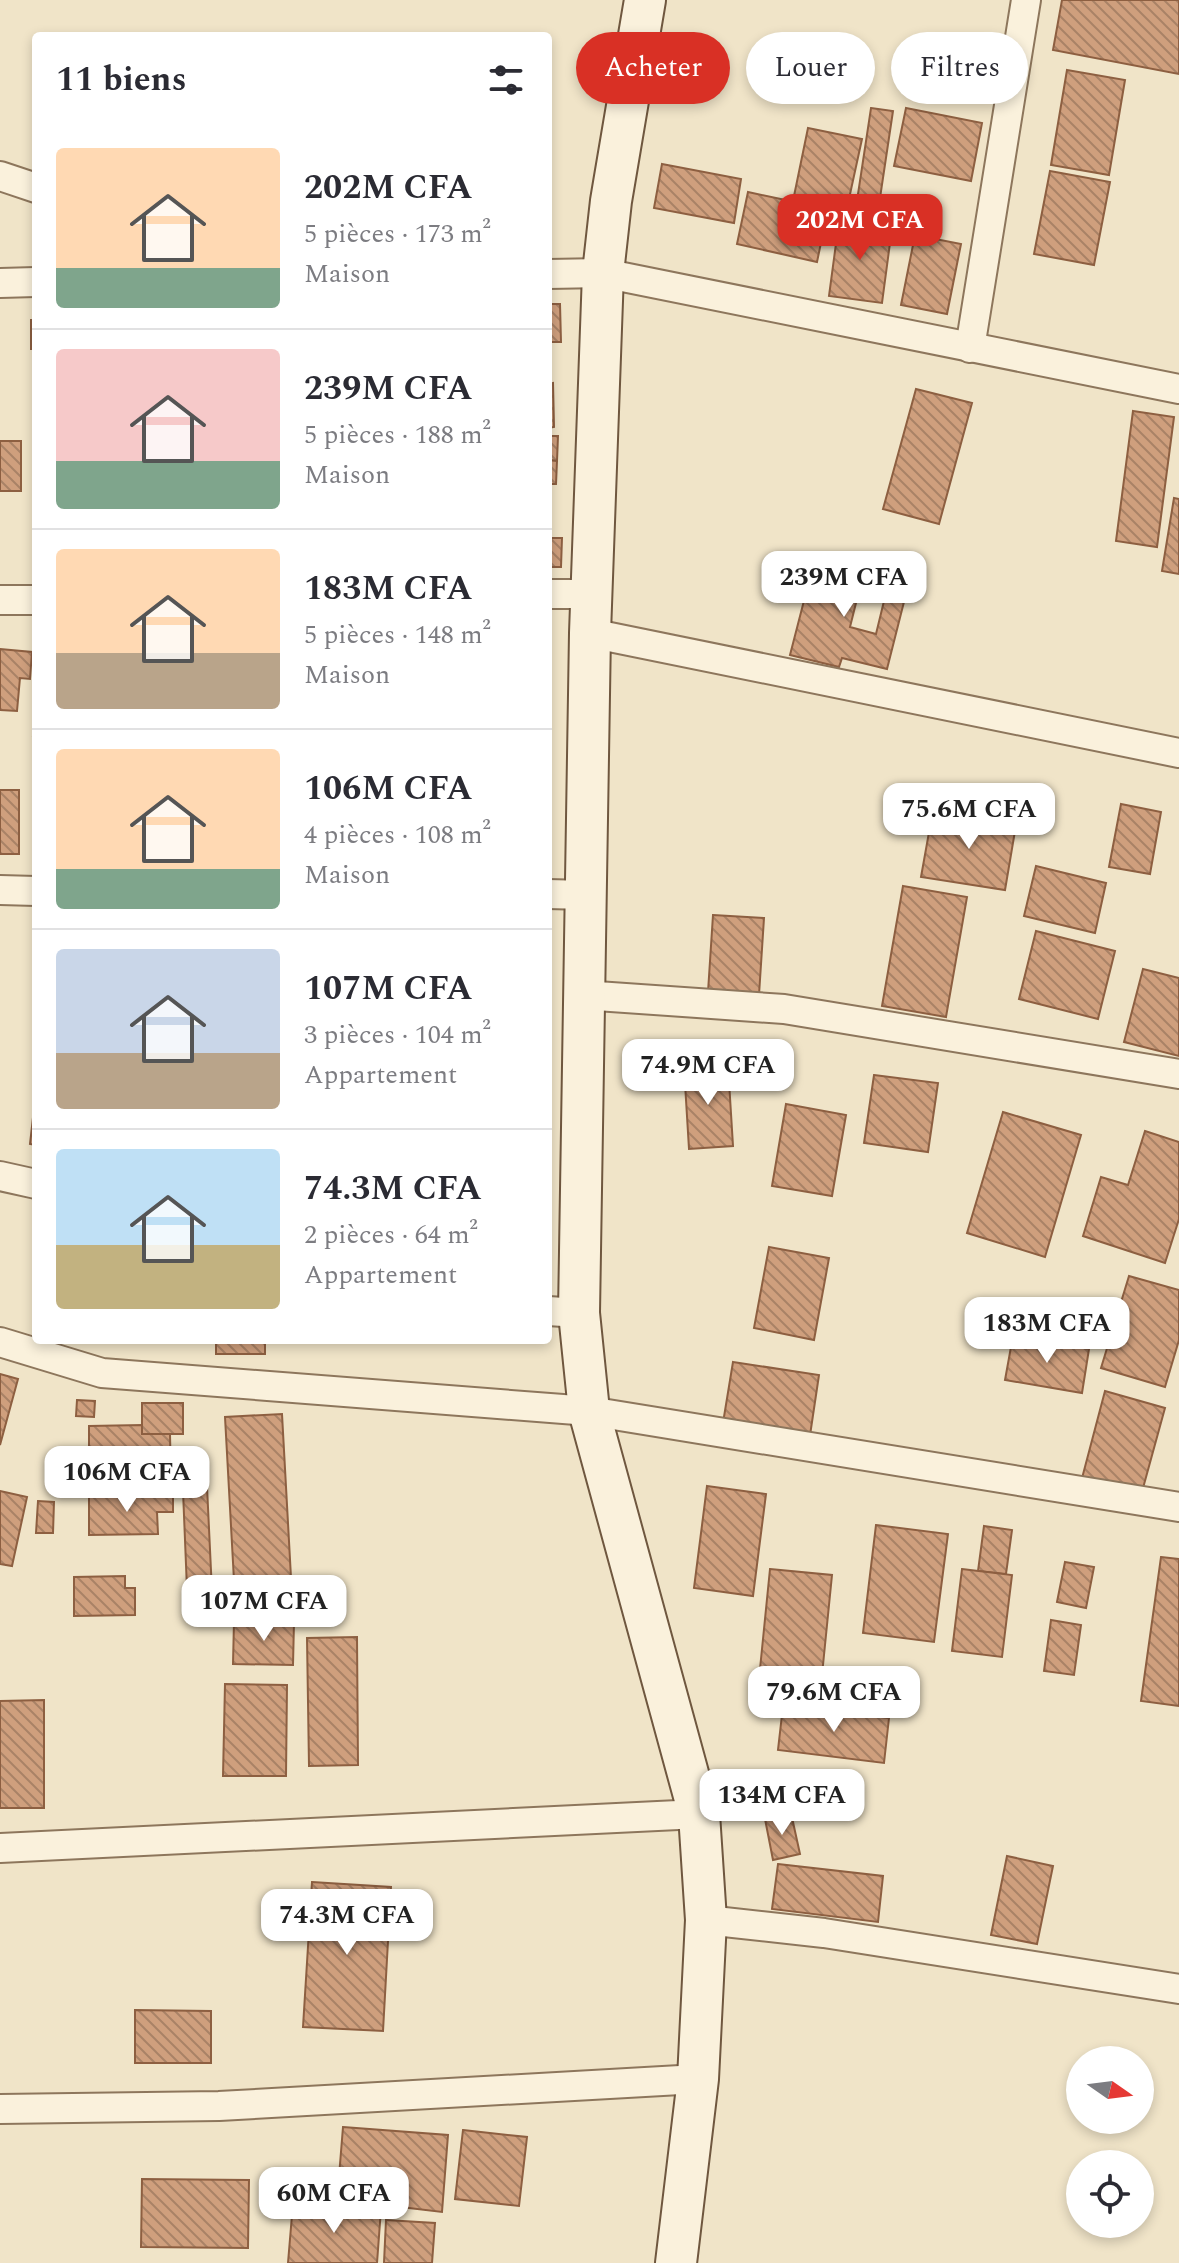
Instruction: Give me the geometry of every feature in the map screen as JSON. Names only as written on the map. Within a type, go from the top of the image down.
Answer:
[{"type":"street","points":[[645,0],[603,273],[591,613],[566,894],[582,995],[563,1312],[699,1814],[706,1920],[698,2079],[676,2263]]},
{"type":"street","points":[[970,348],[1026,0]]},
{"type":"street","points":[[0,176],[32,187]]},
{"type":"street","points":[[552,274],[603,273],[1179,389]]},
{"type":"street","points":[[0,283],[32,282]]},
{"type":"street","points":[[552,596],[591,613],[1179,753]]},
{"type":"street","points":[[0,600],[32,600]]},
{"type":"street","points":[[0,890],[32,891]]},
{"type":"street","points":[[582,995],[784,1009],[1179,1074]]},
{"type":"street","points":[[0,1176],[32,1183]]},
{"type":"street","points":[[0,1342],[45,1348],[102,1373],[589,1411],[1179,1507]]},
{"type":"street","points":[[0,1848],[699,1814]]},
{"type":"street","points":[[706,1920],[824,1933],[1179,1989]]},
{"type":"street","points":[[0,2109],[219,2106],[698,2079]]},
{"type":"building","points":[[1062,0],[1179,0],[1179,74],[1053,50]]},
{"type":"building","points":[[1067,70],[1125,80],[1109,175],[1051,165]]},
{"type":"building","points":[[871,108],[893,111],[877,218],[855,214]]},
{"type":"building","points":[[906,108],[982,123],[971,181],[894,166]]},
{"type":"building","points":[[808,128],[862,139],[847,208],[794,196]]},
{"type":"building","points":[[662,164],[741,179],[734,223],[654,208]]},
{"type":"building","points":[[1050,171],[1110,182],[1094,265],[1034,254]]},
{"type":"building","points":[[748,192],[828,209],[817,262],[737,244]]},
{"type":"building","points":[[839,221],[892,228],[882,303],[829,296]]},
{"type":"building","points":[[915,235],[961,244],[947,314],[901,305]]},
{"type":"building","points":[[552,304],[560,304],[561,342],[552,342]]},
{"type":"building","points":[[552,383],[554,427],[552,427]]},
{"type":"building","points":[[916,389],[972,403],[939,524],[883,509]]},
{"type":"building","points":[[1133,411],[1174,417],[1157,547],[1116,541]]},
{"type":"building","points":[[552,436],[558,436],[557,461],[552,460]]},
{"type":"building","points":[[0,441],[21,441],[21,491],[0,491]]},
{"type":"building","points":[[552,460],[557,461],[556,484],[552,484]]},
{"type":"building","points":[[1174,498],[1179,499],[1179,574],[1162,571]]},
{"type":"building","points":[[552,538],[562,538],[561,567],[552,567]]},
{"type":"building","points":[[815,558],[864,571],[850,627],[876,634],[884,601],[873,599],[877,583],[907,590],[887,669],[842,658],[839,667],[790,655]]},
{"type":"building","points":[[0,649],[32,652],[30,679],[20,678],[17,711],[0,710]]},
{"type":"building","points":[[0,790],[19,790],[19,854],[0,854]]},
{"type":"building","points":[[1121,804],[1161,812],[1150,874],[1109,867]]},
{"type":"building","points":[[933,810],[1016,825],[1005,890],[921,877]]},
{"type":"building","points":[[1036,866],[1106,883],[1095,933],[1024,916]]},
{"type":"building","points":[[903,886],[967,897],[946,1017],[882,1006]]},
{"type":"building","points":[[713,915],[764,918],[759,995],[708,992]]},
{"type":"building","points":[[1036,931],[1115,951],[1098,1019],[1019,999]]},
{"type":"building","points":[[1143,969],[1179,978],[1179,1056],[1124,1042]]},
{"type":"building","points":[[728,1065],[733,1146],[689,1149],[684,1067]]},
{"type":"building","points":[[874,1075],[938,1083],[928,1152],[864,1143]]},
{"type":"building","points":[[786,1104],[846,1115],[832,1196],[772,1186]]},
{"type":"building","points":[[1003,1112],[1081,1135],[1045,1257],[967,1233]]},
{"type":"building","points":[[1145,1131],[1179,1142],[1179,1219],[1165,1263],[1083,1236],[1101,1177],[1128,1185]]},
{"type":"building","points":[[769,1247],[829,1258],[814,1340],[754,1328]]},
{"type":"building","points":[[1129,1276],[1179,1290],[1179,1340],[1165,1387],[1101,1368]]},
{"type":"building","points":[[1013,1336],[1089,1349],[1082,1393],[1005,1380]]},
{"type":"building","points":[[216,1344],[265,1344],[265,1354],[216,1354]]},
{"type":"building","points":[[733,1362],[819,1375],[809,1442],[722,1429]]},
{"type":"building","points":[[0,1374],[18,1379],[0,1445]]},
{"type":"building","points":[[1105,1391],[1165,1408],[1140,1499],[1081,1482]]},
{"type":"building","points":[[77,1400],[95,1401],[94,1417],[76,1416]]},
{"type":"building","points":[[142,1403],[183,1403],[183,1434],[142,1434]]},
{"type":"building","points":[[282,1414],[293,1614],[236,1617],[225,1417]]},
{"type":"building","points":[[142,1425],[142,1434],[170,1434],[171,1481],[89,1482],[89,1426]]},
{"type":"building","points":[[206,1465],[213,1613],[188,1614],[182,1466]]},
{"type":"building","points":[[707,1486],[766,1494],[753,1596],[694,1588]]},
{"type":"building","points":[[0,1491],[27,1497],[12,1566],[0,1564]]},
{"type":"building","points":[[173,1494],[173,1512],[157,1512],[158,1534],[89,1535],[89,1495]]},
{"type":"building","points":[[38,1501],[54,1502],[53,1533],[36,1533]]},
{"type":"building","points":[[876,1525],[948,1534],[934,1642],[863,1633]]},
{"type":"building","points":[[984,1526],[1012,1530],[1006,1574],[978,1571]]},
{"type":"building","points":[[1161,1557],[1179,1559],[1179,1706],[1141,1701]]},
{"type":"building","points":[[1065,1562],[1094,1567],[1086,1608],[1057,1602]]},
{"type":"building","points":[[770,1569],[832,1575],[821,1685],[759,1679]]},
{"type":"building","points":[[962,1569],[1012,1575],[1002,1657],[952,1651]]},
{"type":"building","points":[[125,1576],[125,1588],[135,1588],[135,1615],[74,1616],[74,1577]]},
{"type":"building","points":[[1051,1620],[1081,1625],[1074,1675],[1044,1671]]},
{"type":"building","points":[[234,1621],[294,1622],[293,1665],[233,1664]]},
{"type":"building","points":[[357,1637],[358,1765],[309,1766],[307,1638]]},
{"type":"building","points":[[225,1684],[287,1685],[286,1776],[223,1776]]},
{"type":"building","points":[[44,1700],[44,1808],[0,1808],[0,1701]]},
{"type":"building","points":[[783,1706],[889,1718],[884,1763],[778,1750]]},
{"type":"building","points":[[791,1813],[800,1854],[773,1860],[765,1819]]},
{"type":"building","points":[[1007,1856],[1053,1866],[1037,1944],[991,1935]]},
{"type":"building","points":[[778,1864],[883,1876],[878,1922],[772,1909]]},
{"type":"building","points":[[312,1882],[391,1887],[383,2031],[303,2027]]},
{"type":"building","points":[[135,2010],[211,2011],[211,2063],[135,2063]]},
{"type":"building","points":[[343,2127],[448,2135],[442,2212],[384,2205],[385,2193],[338,2189]]},
{"type":"building","points":[[463,2130],[527,2137],[519,2206],[455,2199]]},
{"type":"building","points":[[142,2179],[249,2180],[248,2248],[141,2247]]},
{"type":"building","points":[[293,2203],[381,2209],[377,2263],[288,2263]]},
{"type":"building","points":[[386,2220],[435,2223],[432,2263],[384,2263]]}]
